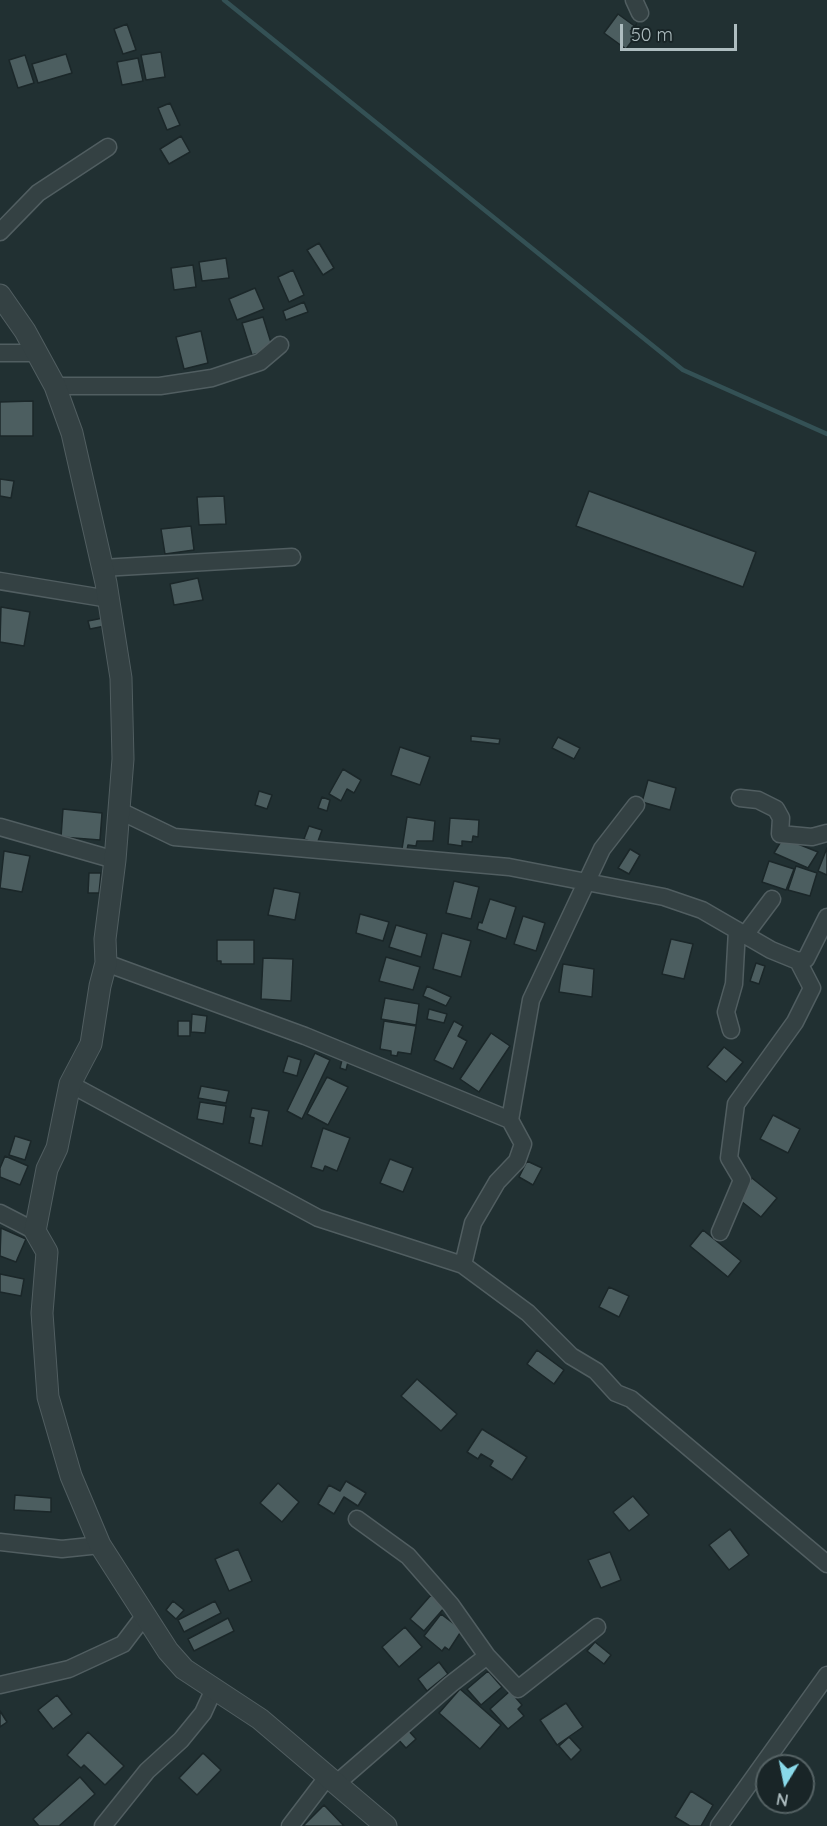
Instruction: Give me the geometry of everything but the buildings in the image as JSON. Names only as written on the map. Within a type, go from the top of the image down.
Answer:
[{"type":"street","points":[[0,232],[38,193],[108,147]]},
{"type":"street","points":[[0,295],[55,386],[72,434],[109,599],[121,678],[123,759],[115,860],[105,939],[106,963],[91,1044],[70,1084],[57,1148],[47,1169],[35,1231]]},
{"type":"street","points":[[55,386],[160,386],[212,378],[260,362],[280,345]]},
{"type":"street","points":[[0,352],[37,353]]},
{"type":"street","points":[[102,568],[292,557]]},
{"type":"street","points":[[0,581],[109,599]]},
{"type":"street","points":[[740,798],[758,800],[776,809],[781,818],[780,834],[812,837],[827,834]]},
{"type":"street","points":[[463,1265],[473,1223],[497,1182],[517,1161],[523,1144],[510,1120],[531,999],[551,954],[588,883],[602,849],[636,806]]},
{"type":"street","points":[[118,810],[174,837],[508,867],[664,897],[702,910],[798,961],[812,988],[795,1022],[736,1104],[729,1158],[742,1180],[720,1232]]},
{"type":"street","points":[[0,827],[115,860]]},
{"type":"street","points":[[731,1030],[726,1012],[734,984],[741,932],[772,899]]},
{"type":"street","points":[[798,961],[806,959],[827,917]]},
{"type":"street","points":[[106,963],[305,1036],[510,1120]]},
{"type":"street","points":[[70,1084],[318,1218],[463,1265],[528,1312],[571,1356],[596,1371],[616,1393],[631,1399],[827,1564]]},
{"type":"street","points":[[0,1213],[35,1231],[47,1252],[42,1313],[48,1397],[71,1476],[100,1545],[168,1651],[184,1669],[260,1719],[386,1826]]},
{"type":"street","points":[[357,1519],[408,1556],[451,1605],[487,1656],[518,1689],[597,1627]]},
{"type":"street","points":[[0,1542],[62,1549],[100,1545]]},
{"type":"street","points":[[0,1686],[69,1669],[123,1644],[145,1615]]},
{"type":"street","points":[[290,1826],[332,1779],[487,1656]]},
{"type":"street","points":[[719,1826],[827,1675]]},
{"type":"street","points":[[103,1826],[147,1771],[181,1740],[203,1713],[214,1689]]},
{"type":"waterway","points":[[224,0],[683,370],[827,434]]}]
